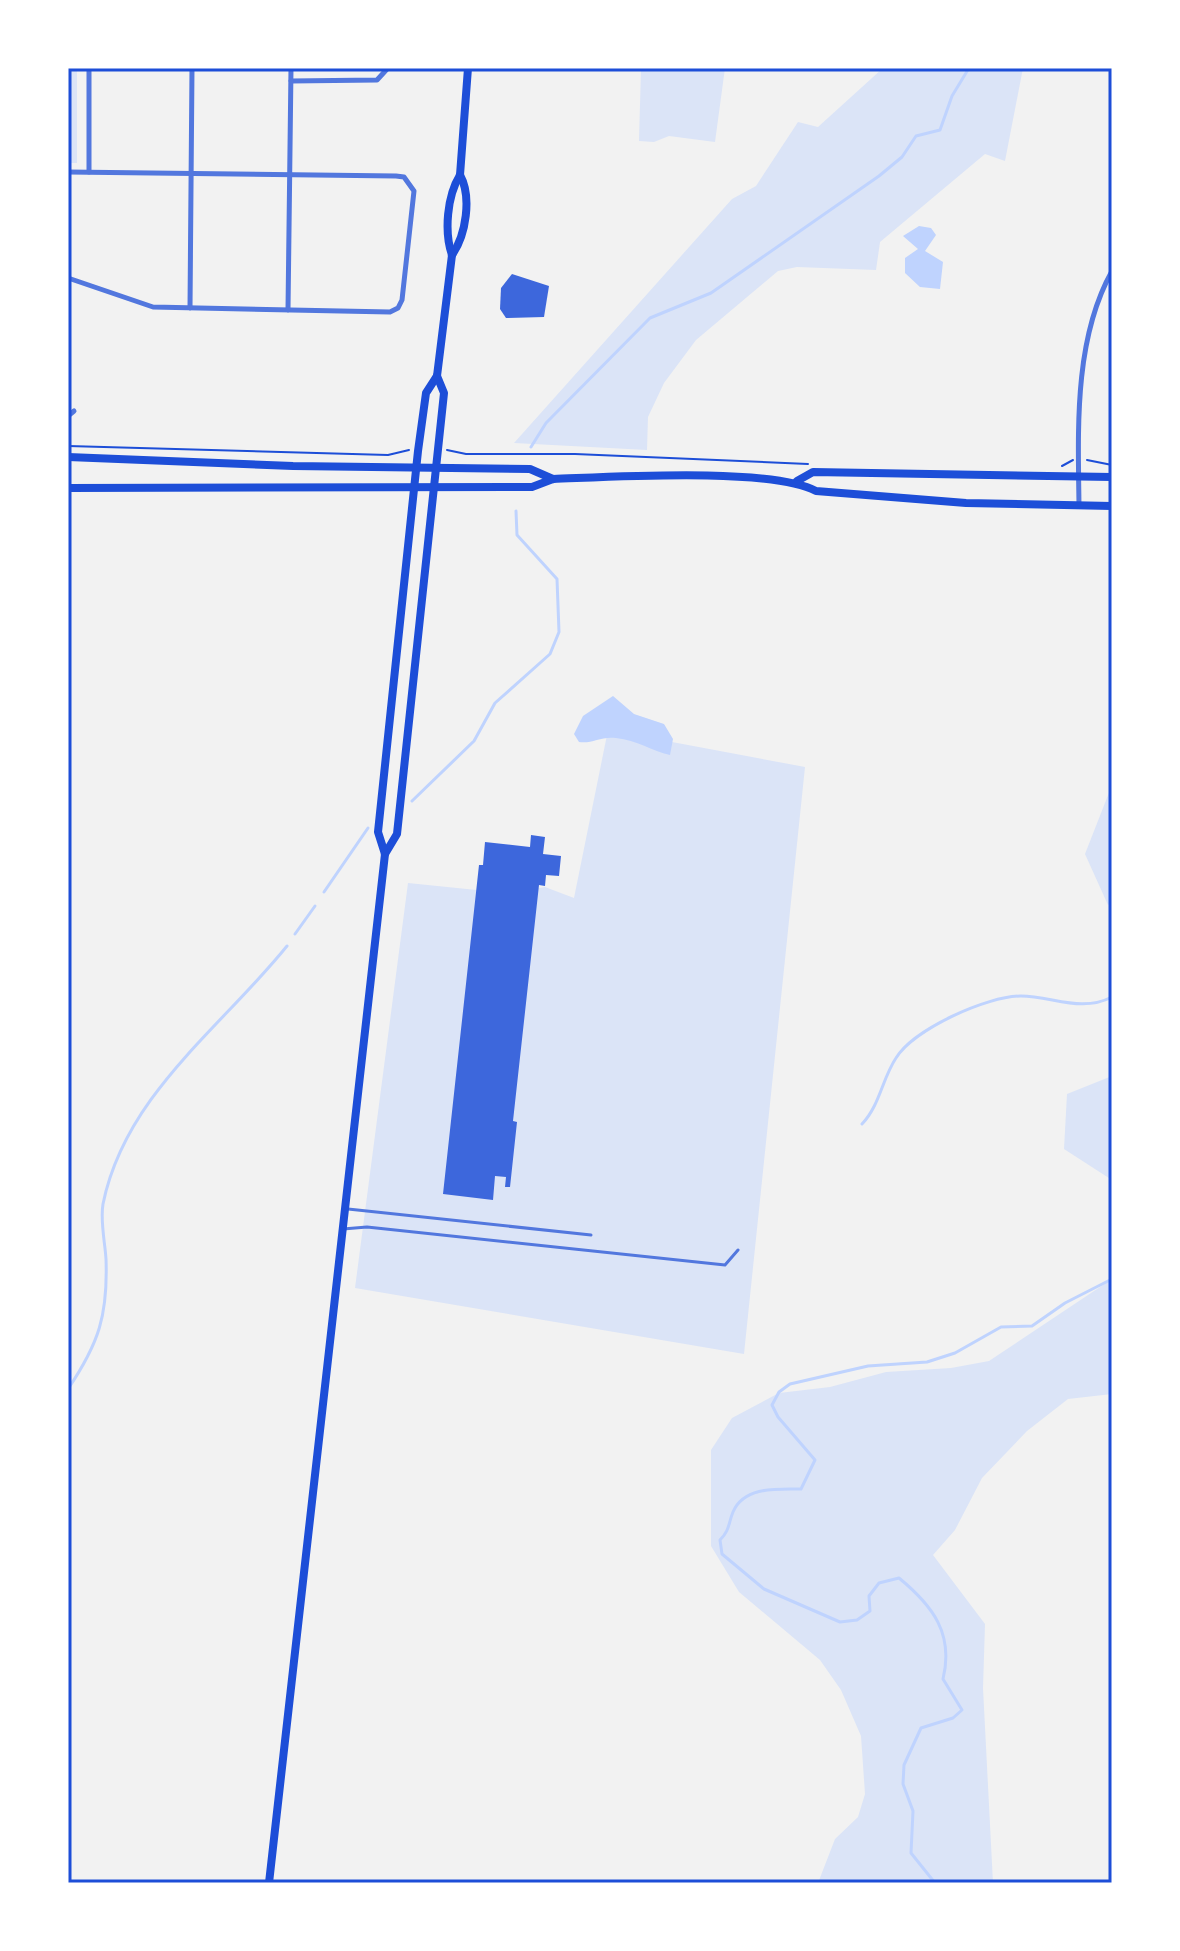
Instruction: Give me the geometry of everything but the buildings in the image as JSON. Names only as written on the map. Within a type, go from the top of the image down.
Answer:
[{"type":"main road","points":[[269,1883],[385,854],[378,832],[414,487],[426,393],[437,376],[452,255],[447,241],[452,188],[460,175],[468,68]]},
{"type":"main road","points":[[452,255],[462,241],[466,187],[460,175]]},
{"type":"main road","points":[[385,854],[397,834],[444,393],[437,376]]},
{"type":"main road","points":[[68,457],[416,469],[530,469],[553,479]]},
{"type":"main road","points":[[797,481],[813,472],[1112,477]]},
{"type":"main road","points":[[68,488],[532,487],[553,479],[630,476],[797,481],[816,491],[966,503],[1112,506]]},
{"type":"main road","points":[[385,767],[403,769]]},
{"type":"street","points":[[89,68],[89,172]]},
{"type":"street","points":[[190,308],[192,68]]},
{"type":"street","points":[[288,310],[291,68]]},
{"type":"street","points":[[291,81],[377,80],[388,68]]},
{"type":"street","points":[[68,172],[396,176],[404,177],[414,191],[402,300],[398,308],[390,312],[190,308],[133,303],[68,278]]},
{"type":"street","points":[[1079,505],[1078,460],[1087,335],[1096,299],[1112,271]]},
{"type":"street","points":[[68,416],[74,411]]},
{"type":"lane","points":[[346,1209],[591,1235]]},
{"type":"lane","points":[[343,1229],[367,1227],[725,1265],[738,1250]]},
{"type":"path","points":[[68,446],[388,455],[403,450]]},
{"type":"path","points":[[453,449],[466,454],[575,454],[816,464]]},
{"type":"path","points":[[1055,468],[1071,459],[1093,459],[1100,465],[1112,465]]},
{"type":"shaded area","points":[[68,68],[77,68],[77,163],[68,163]]},
{"type":"shaded area","points":[[641,68],[725,68],[715,142],[669,136],[654,142],[639,141]]},
{"type":"shaded area","points":[[883,68],[1023,68],[1005,161],[985,154],[880,242],[876,270],[797,267],[778,271],[696,340],[664,383],[648,417],[647,450],[514,443],[732,199],[756,186],[798,122],[818,127]]},
{"type":"shaded area","points":[[608,730],[805,767],[744,1354],[355,1288],[408,883],[506,893],[545,887],[574,898]]},
{"type":"shaded area","points":[[1112,785],[1112,902],[1108,905],[1085,854]]},
{"type":"shaded area","points":[[1112,1076],[1112,1180],[1064,1149],[1067,1094]]},
{"type":"shaded area","points":[[1112,1279],[1112,1394],[1068,1399],[1027,1431],[982,1478],[955,1530],[933,1555],[985,1624],[983,1688],[993,1883],[818,1883],[835,1839],[858,1817],[865,1794],[861,1736],[841,1690],[820,1660],[739,1592],[711,1546],[711,1450],[732,1418],[779,1393],[830,1387],[886,1372],[951,1368],[989,1361]]},
{"type":"water","points":[[919,226],[931,228],[936,235],[925,251],[943,262],[940,289],[920,287],[905,273],[905,258],[918,249],[903,236]]},
{"type":"water","points":[[613,696],[634,714],[664,724],[673,739],[670,755],[616,738],[579,742],[574,734],[583,716]]},
{"type":"waterway","points":[[531,447],[546,423],[650,318],[711,293],[879,176],[902,157],[916,136],[940,130],[952,96],[969,68]]},
{"type":"waterway","points":[[412,801],[474,741],[495,703],[550,654],[559,632],[557,579],[517,535],[516,511]]},
{"type":"waterway","points":[[324,892],[368,828]]},
{"type":"waterway","points":[[295,934],[315,906]]},
{"type":"waterway","points":[[68,1389],[94,1342],[103,1313],[106,1279],[103,1204],[115,1165],[132,1129],[178,1065],[287,946]]},
{"type":"waterway","points":[[862,1124],[873,1109],[891,1066],[905,1047],[952,1016],[1007,997],[1033,997],[1078,1004],[1100,1002],[1112,997]]},
{"type":"waterway","points":[[935,1883],[911,1853],[913,1811],[903,1784],[904,1765],[921,1728],[953,1718],[962,1710],[943,1679],[946,1648],[931,1610],[899,1578],[879,1583],[869,1596],[870,1611],[857,1620],[840,1622],[764,1589],[722,1554],[720,1540],[733,1512],[745,1497],[762,1491],[801,1489],[815,1460],[778,1417],[772,1405],[779,1392],[790,1384],[868,1366],[927,1362],[955,1353],[1001,1327],[1032,1326],[1065,1303],[1112,1279]]}]
